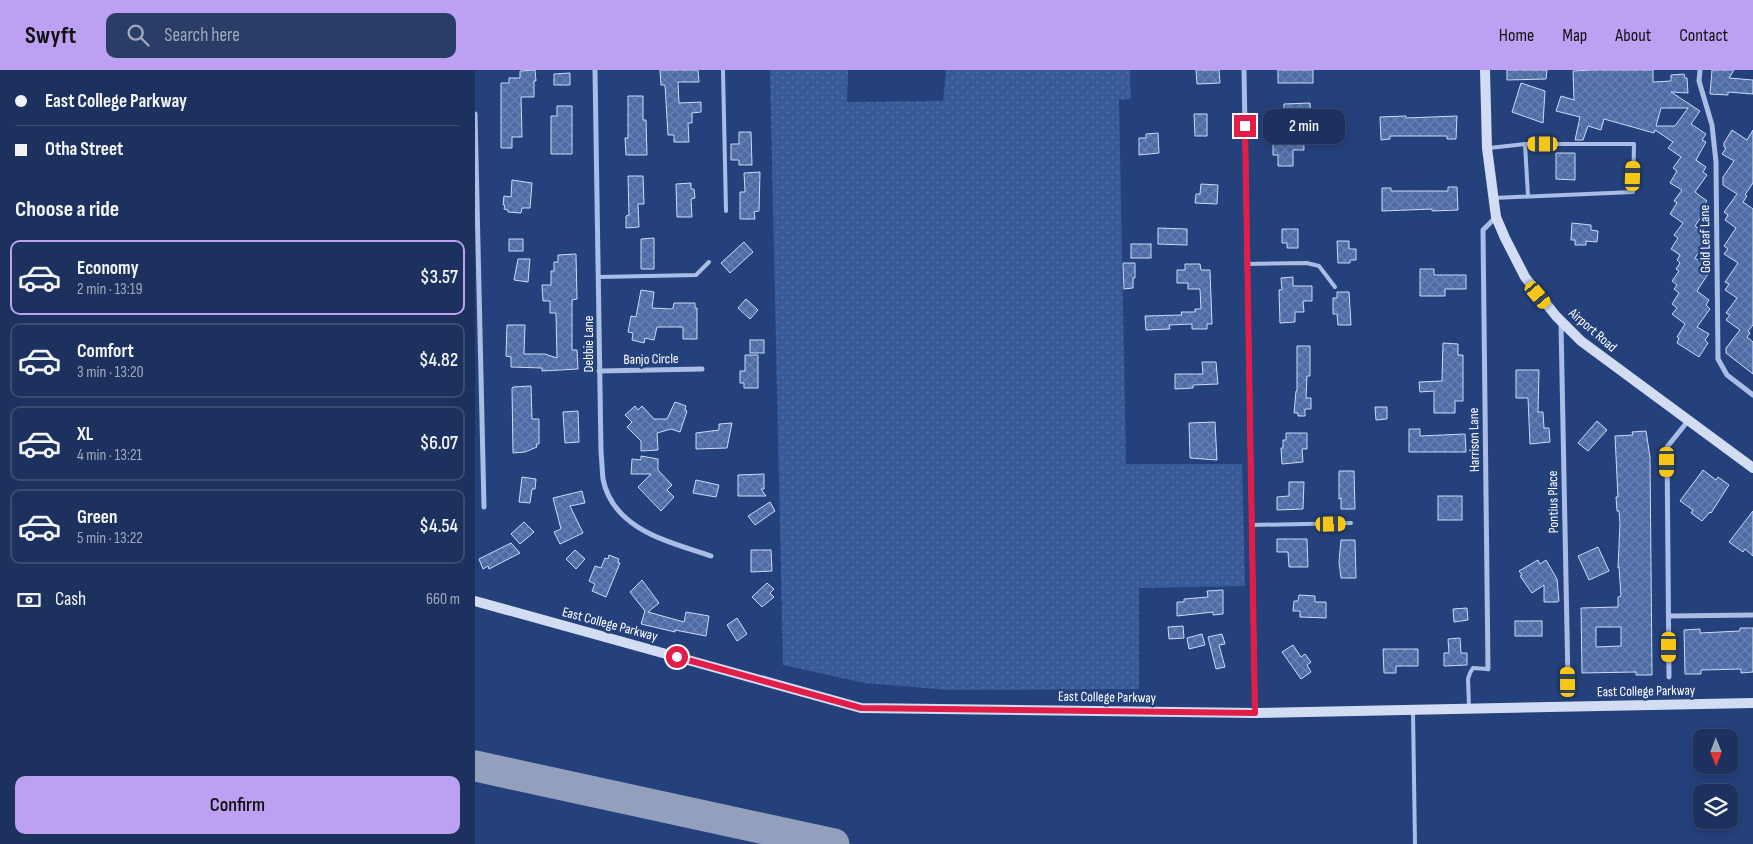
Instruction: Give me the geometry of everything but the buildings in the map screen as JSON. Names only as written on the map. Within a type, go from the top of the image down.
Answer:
[{"type":"main road","name":"Airport Road","points":[[1485,70],[1487,148],[1493,198],[1497,217],[1505,238],[1525,277],[1538,295],[1581,341],[1753,468]]},
{"type":"main road","name":"East College Parkway","points":[[475,601],[861,708],[1255,713],[1753,703]]},
{"type":"street","name":"Debbie Lane","points":[[595,70],[599,371],[601,452],[604,480],[610,497],[623,515],[643,531],[711,556]]},
{"type":"street","points":[[1244,70],[1255,713]]},
{"type":"street","name":"Gold Leaf Lane","points":[[1700,70],[1699,81],[1712,125],[1716,162],[1718,359],[1727,375],[1753,395]]},
{"type":"street","points":[[475,114],[484,507]]},
{"type":"street","name":"Harrison Lane","points":[[1488,669],[1483,230],[1497,217]]},
{"type":"street","name":"Pontius Place","points":[[1561,321],[1568,682]]},
{"type":"street","name":"Banjo Circle","points":[[599,371],[702,370]]},
{"type":"street","points":[[1669,678],[1667,447],[1688,421]]},
{"type":"street","points":[[1669,616],[1753,615]]},
{"type":"lane","points":[[723,70],[726,211]]},
{"type":"lane","points":[[1487,148],[1525,144],[1635,144],[1633,192],[1493,198]]},
{"type":"lane","points":[[1525,144],[1529,196]]},
{"type":"lane","points":[[599,277],[696,275],[709,262]]},
{"type":"lane","points":[[1247,264],[1307,263],[1319,266],[1335,287]]},
{"type":"lane","points":[[1252,525],[1351,523]]},
{"type":"lane","points":[[1469,709],[1470,673],[1473,668],[1488,669]]},
{"type":"lane","points":[[1413,710],[1415,844]]},
{"type":"shaded area","points":[[770,70],[848,70],[847,102],[943,101],[946,70],[1130,70],[1131,99],[1119,100],[1126,464],[1242,464],[1245,586],[1139,588],[1139,689],[949,690],[865,683],[783,665]]},
{"type":"taxiway","points":[[475,766],[834,844]]},
{"type":"route","points":[[677,657],[861,708],[1255,713],[1245,126]]}]
